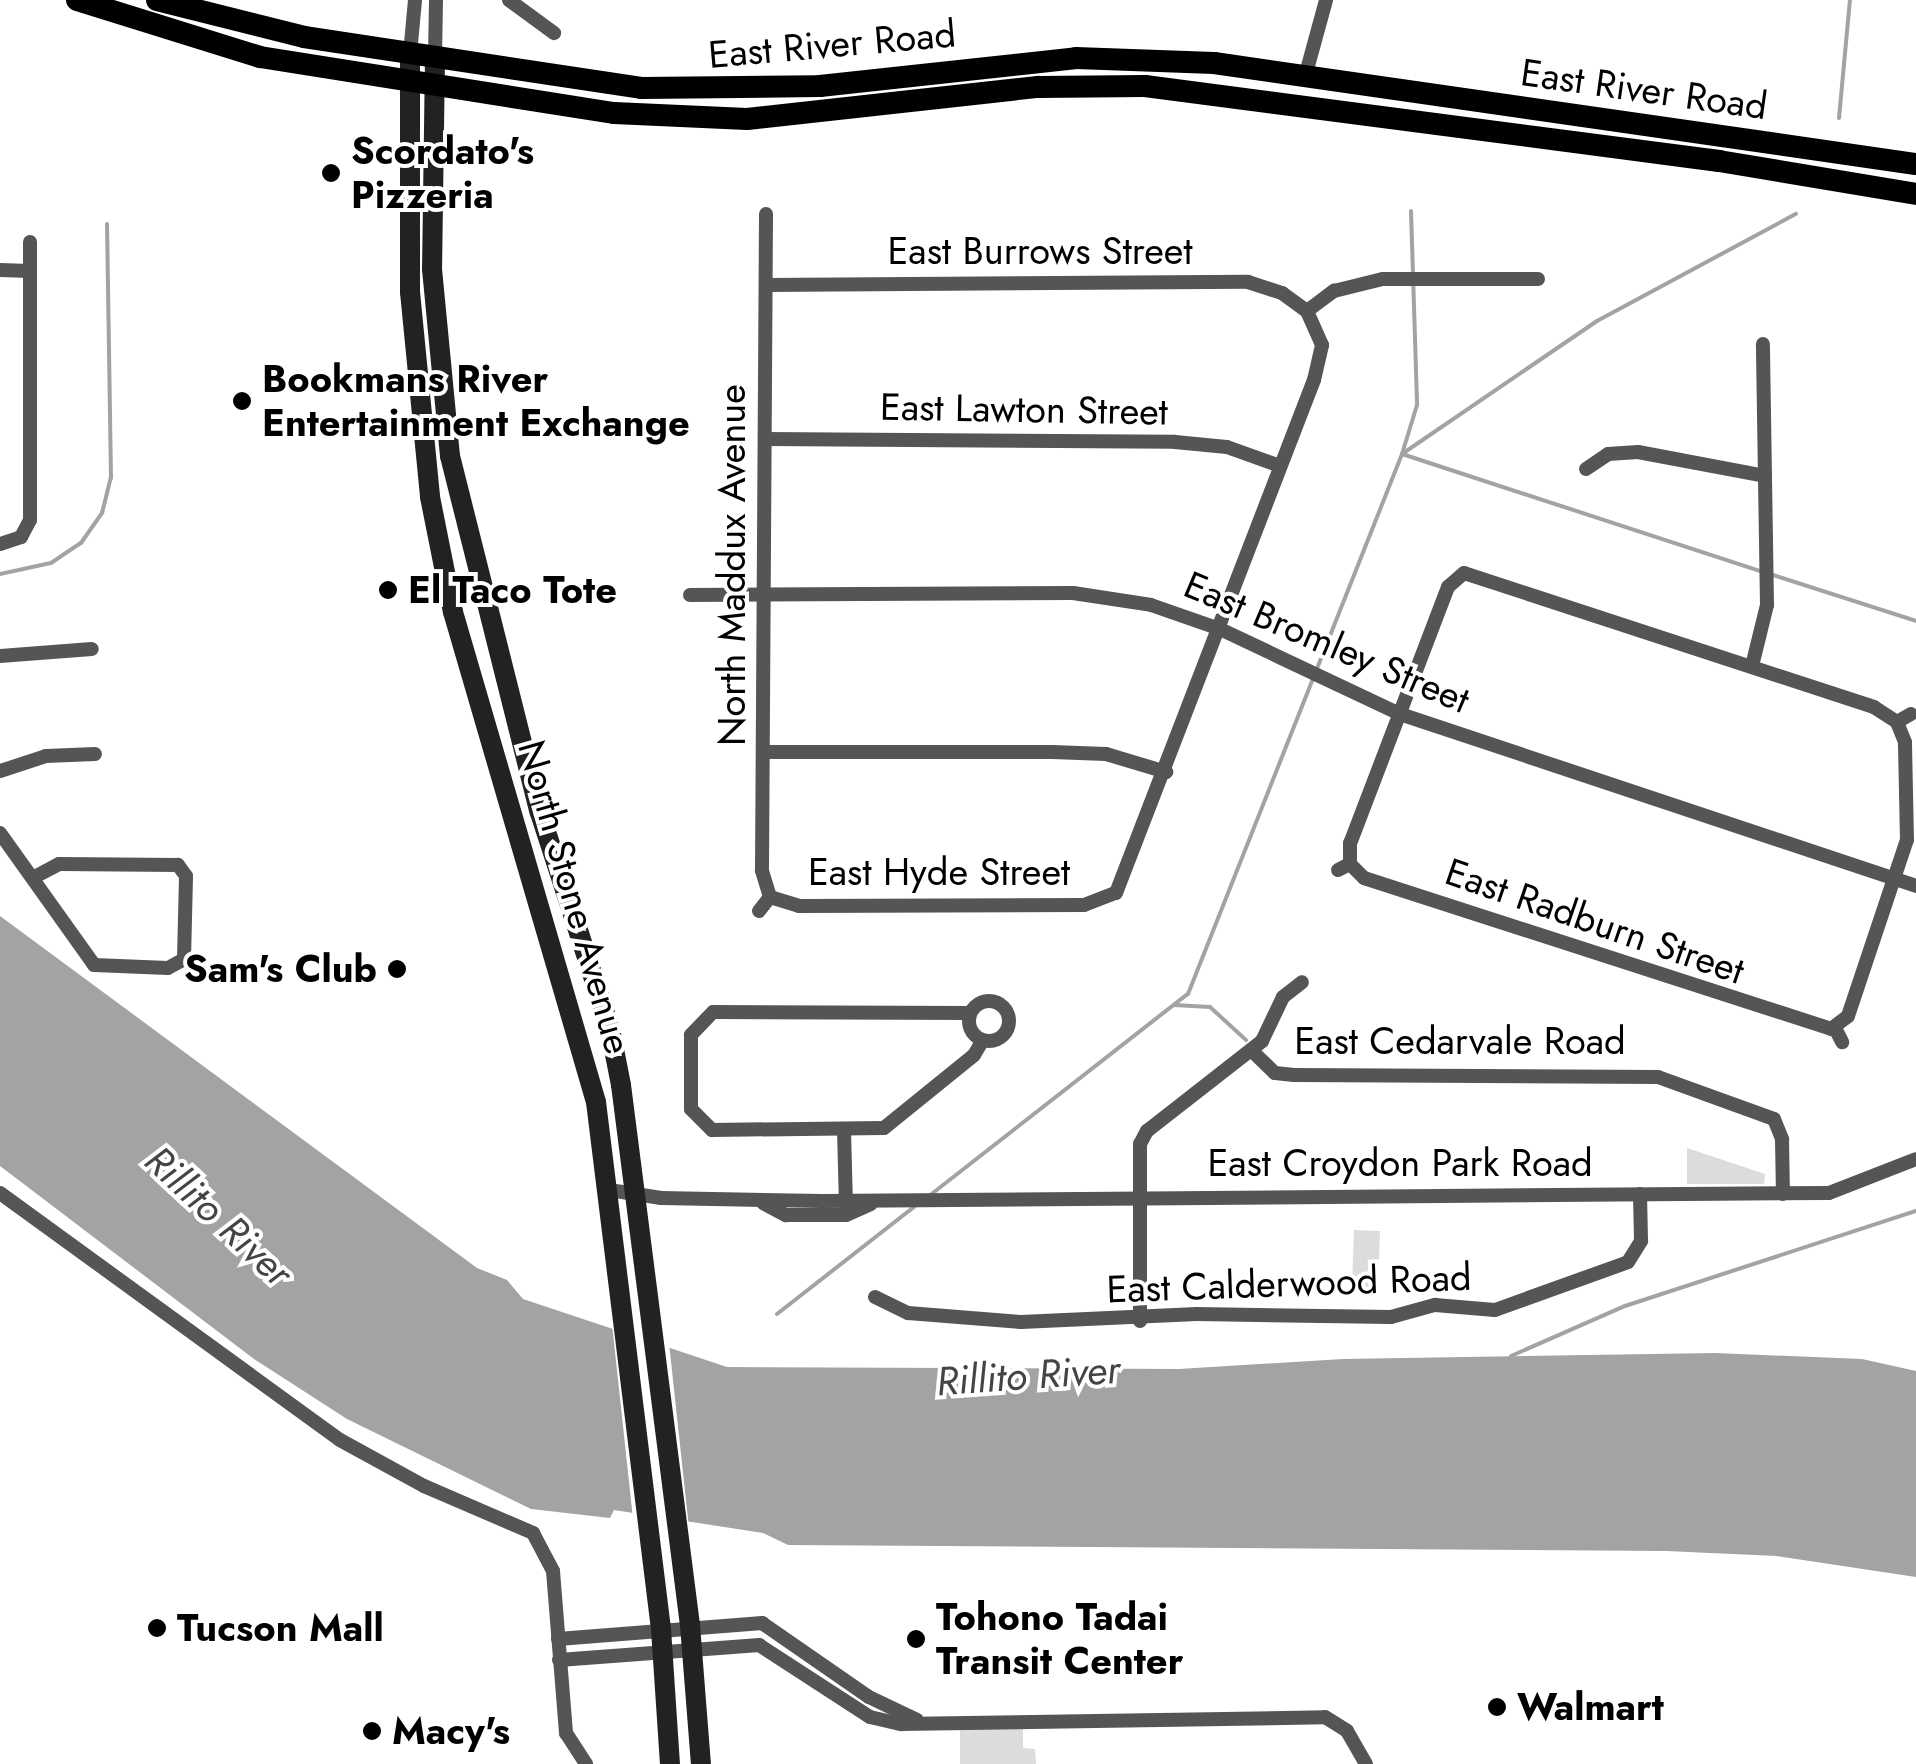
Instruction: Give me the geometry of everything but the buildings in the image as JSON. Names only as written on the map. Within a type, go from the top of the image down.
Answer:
[{"type":"main road","name":"East River Road","points":[[77,0],[236,52],[614,113],[747,119],[992,93],[1118,85],[1242,94],[1916,194]]},
{"type":"main road","name":"East River Road","points":[[157,0],[232,22],[596,83],[709,91],[820,86],[1025,61],[1153,60],[1305,77],[1916,164]]},
{"type":"main road","name":"North Stone Avenue","points":[[410,54],[422,85],[432,269],[450,456],[540,813],[610,1030],[636,1197],[647,1315],[690,1625],[700,1764]]},
{"type":"main road","name":"North Stone Avenue","points":[[435,57],[422,85],[410,292],[430,497],[454,612],[578,1026],[609,1190],[661,1628],[670,1764]]},
{"type":"main road","points":[[992,93],[1008,78],[1153,60]]},
{"type":"main road","points":[[1118,85],[1160,74],[1289,87],[1305,77]]},
{"type":"street","points":[[410,54],[414,0]]},
{"type":"street","points":[[435,57],[436,0]]},
{"type":"street","points":[[509,0],[554,34]]},
{"type":"street","points":[[1305,77],[1326,0]]},
{"type":"street","name":"North Maddux Avenue","points":[[766,214],[762,880],[770,897]]},
{"type":"street","points":[[0,544],[20,537],[30,520],[30,242]]},
{"type":"street","points":[[0,270],[30,271]]},
{"type":"street","points":[[764,752],[1106,754],[1166,772],[1322,345],[1307,310],[1334,291],[1382,279],[1538,279]]},
{"type":"street","name":"East Burrows Street","points":[[766,285],[1248,282],[1282,292],[1307,310]]},
{"type":"street","points":[[1752,666],[1767,605],[1763,344]]},
{"type":"street","name":"East Lawton Street","points":[[765,440],[1175,442],[1227,448],[1280,466]]},
{"type":"street","points":[[1586,469],[1608,454],[1638,452],[1765,476]]},
{"type":"street","points":[[1400,714],[1448,587],[1464,574],[1479,574],[1874,707],[1897,722],[1908,757],[1910,821],[1895,880]]},
{"type":"street","name":"East Bromley Street","points":[[690,595],[1072,594],[1151,605],[1220,629],[1400,714],[1916,886]]},
{"type":"street","points":[[0,656],[92,649]]},
{"type":"street","name":"East Radburn Street","points":[[1400,714],[1344,867],[1364,878],[1804,1025],[1838,1032],[1895,880]]},
{"type":"street","points":[[1897,722],[1911,714]]},
{"type":"street","points":[[0,772],[46,756],[95,754]]},
{"type":"street","name":"East Hyde Street","points":[[770,897],[798,906],[1084,905],[1108,899],[1124,882],[1166,772]]},
{"type":"street","points":[[0,833],[94,965],[168,968],[184,959],[186,876],[169,863],[59,864],[35,877]]},
{"type":"street","points":[[759,911],[770,897]]},
{"type":"street","points":[[1140,1321],[1140,1144],[1147,1132],[1251,1050],[1283,997],[1302,982]]},
{"type":"street","points":[[988,1000],[1008,1016],[1004,1034],[982,1040],[974,1056],[884,1128],[712,1130],[699,1122],[692,1109],[691,1035],[699,1020],[713,1012],[970,1013],[988,1000]]},
{"type":"street","points":[[970,1013],[970,1029],[982,1040]]},
{"type":"street","name":"East Cedarvale Road","points":[[1251,1050],[1275,1072],[1294,1075],[1658,1077],[1774,1119],[1782,1139],[1783,1194]]},
{"type":"street","points":[[844,1130],[846,1208]]},
{"type":"street","name":"East Croydon Park Road","points":[[609,1190],[636,1197],[758,1200],[786,1216],[884,1200],[1829,1193],[1916,1159]]},
{"type":"street","points":[[0,1194],[340,1440],[424,1486],[533,1533],[553,1571],[566,1734],[586,1764]]},
{"type":"street","name":"East Calderwood Road","points":[[875,1297],[887,1308],[932,1316],[1140,1321],[1197,1314],[1390,1317],[1435,1306],[1479,1312],[1510,1307],[1628,1262],[1641,1241],[1640,1194]]},
{"type":"street","points":[[558,1639],[690,1625],[762,1623],[870,1697],[917,1720]]},
{"type":"street","points":[[559,1660],[663,1656],[759,1646],[870,1717],[901,1724],[917,1720],[1326,1717],[1347,1732],[1366,1764]]},
{"type":"shaded area","points":[[1687,1148],[1765,1174],[1764,1184],[1687,1184]]},
{"type":"shaded area","points":[[1354,1230],[1380,1231],[1378,1288],[1352,1287]]},
{"type":"shaded area","points":[[960,1729],[1023,1729],[1023,1748],[1035,1749],[1036,1764],[960,1764]]},
{"type":"water","name":"Rillito River","points":[[0,916],[477,1268],[507,1280],[523,1299],[727,1367],[1179,1369],[1343,1359],[1715,1353],[1862,1359],[1916,1371],[1916,1577],[1777,1556],[1666,1551],[788,1545],[763,1533],[614,1510],[610,1518],[531,1509],[347,1419],[254,1359],[0,1166]]},
{"type":"pier","points":[[612,1324],[669,1343],[689,1528],[633,1519]]},
{"type":"waterway","points":[[1839,118],[1850,0]]},
{"type":"waterway","points":[[1411,211],[1417,405],[1402,454],[1764,572]]},
{"type":"waterway","points":[[929,1196],[1188,994],[1402,454],[1597,321],[1796,214]]},
{"type":"waterway","points":[[0,574],[51,563],[81,543],[102,513],[111,478],[107,224]]},
{"type":"waterway","points":[[1773,575],[1916,621]]},
{"type":"waterway","points":[[1174,1005],[1210,1007],[1246,1040]]},
{"type":"waterway","points":[[777,1314],[918,1204]]},
{"type":"waterway","points":[[1511,1356],[1625,1306],[1916,1211]]},
{"type":"place","name":"Scordato's Pizzeria","points":[[331,173]]},
{"type":"place","name":"Bookmans River Entertainment Exchange","points":[[242,401]]},
{"type":"place","name":"El Taco Tote","points":[[388,590]]},
{"type":"place","name":"Sam's Club","points":[[397,969]]},
{"type":"place","name":"Tucson Mall","points":[[157,1628]]},
{"type":"place","name":"Tohono Tadai Transit Center","points":[[916,1639]]},
{"type":"place","name":"Walmart","points":[[1497,1707]]},
{"type":"place","name":"Macy's","points":[[372,1731]]}]
